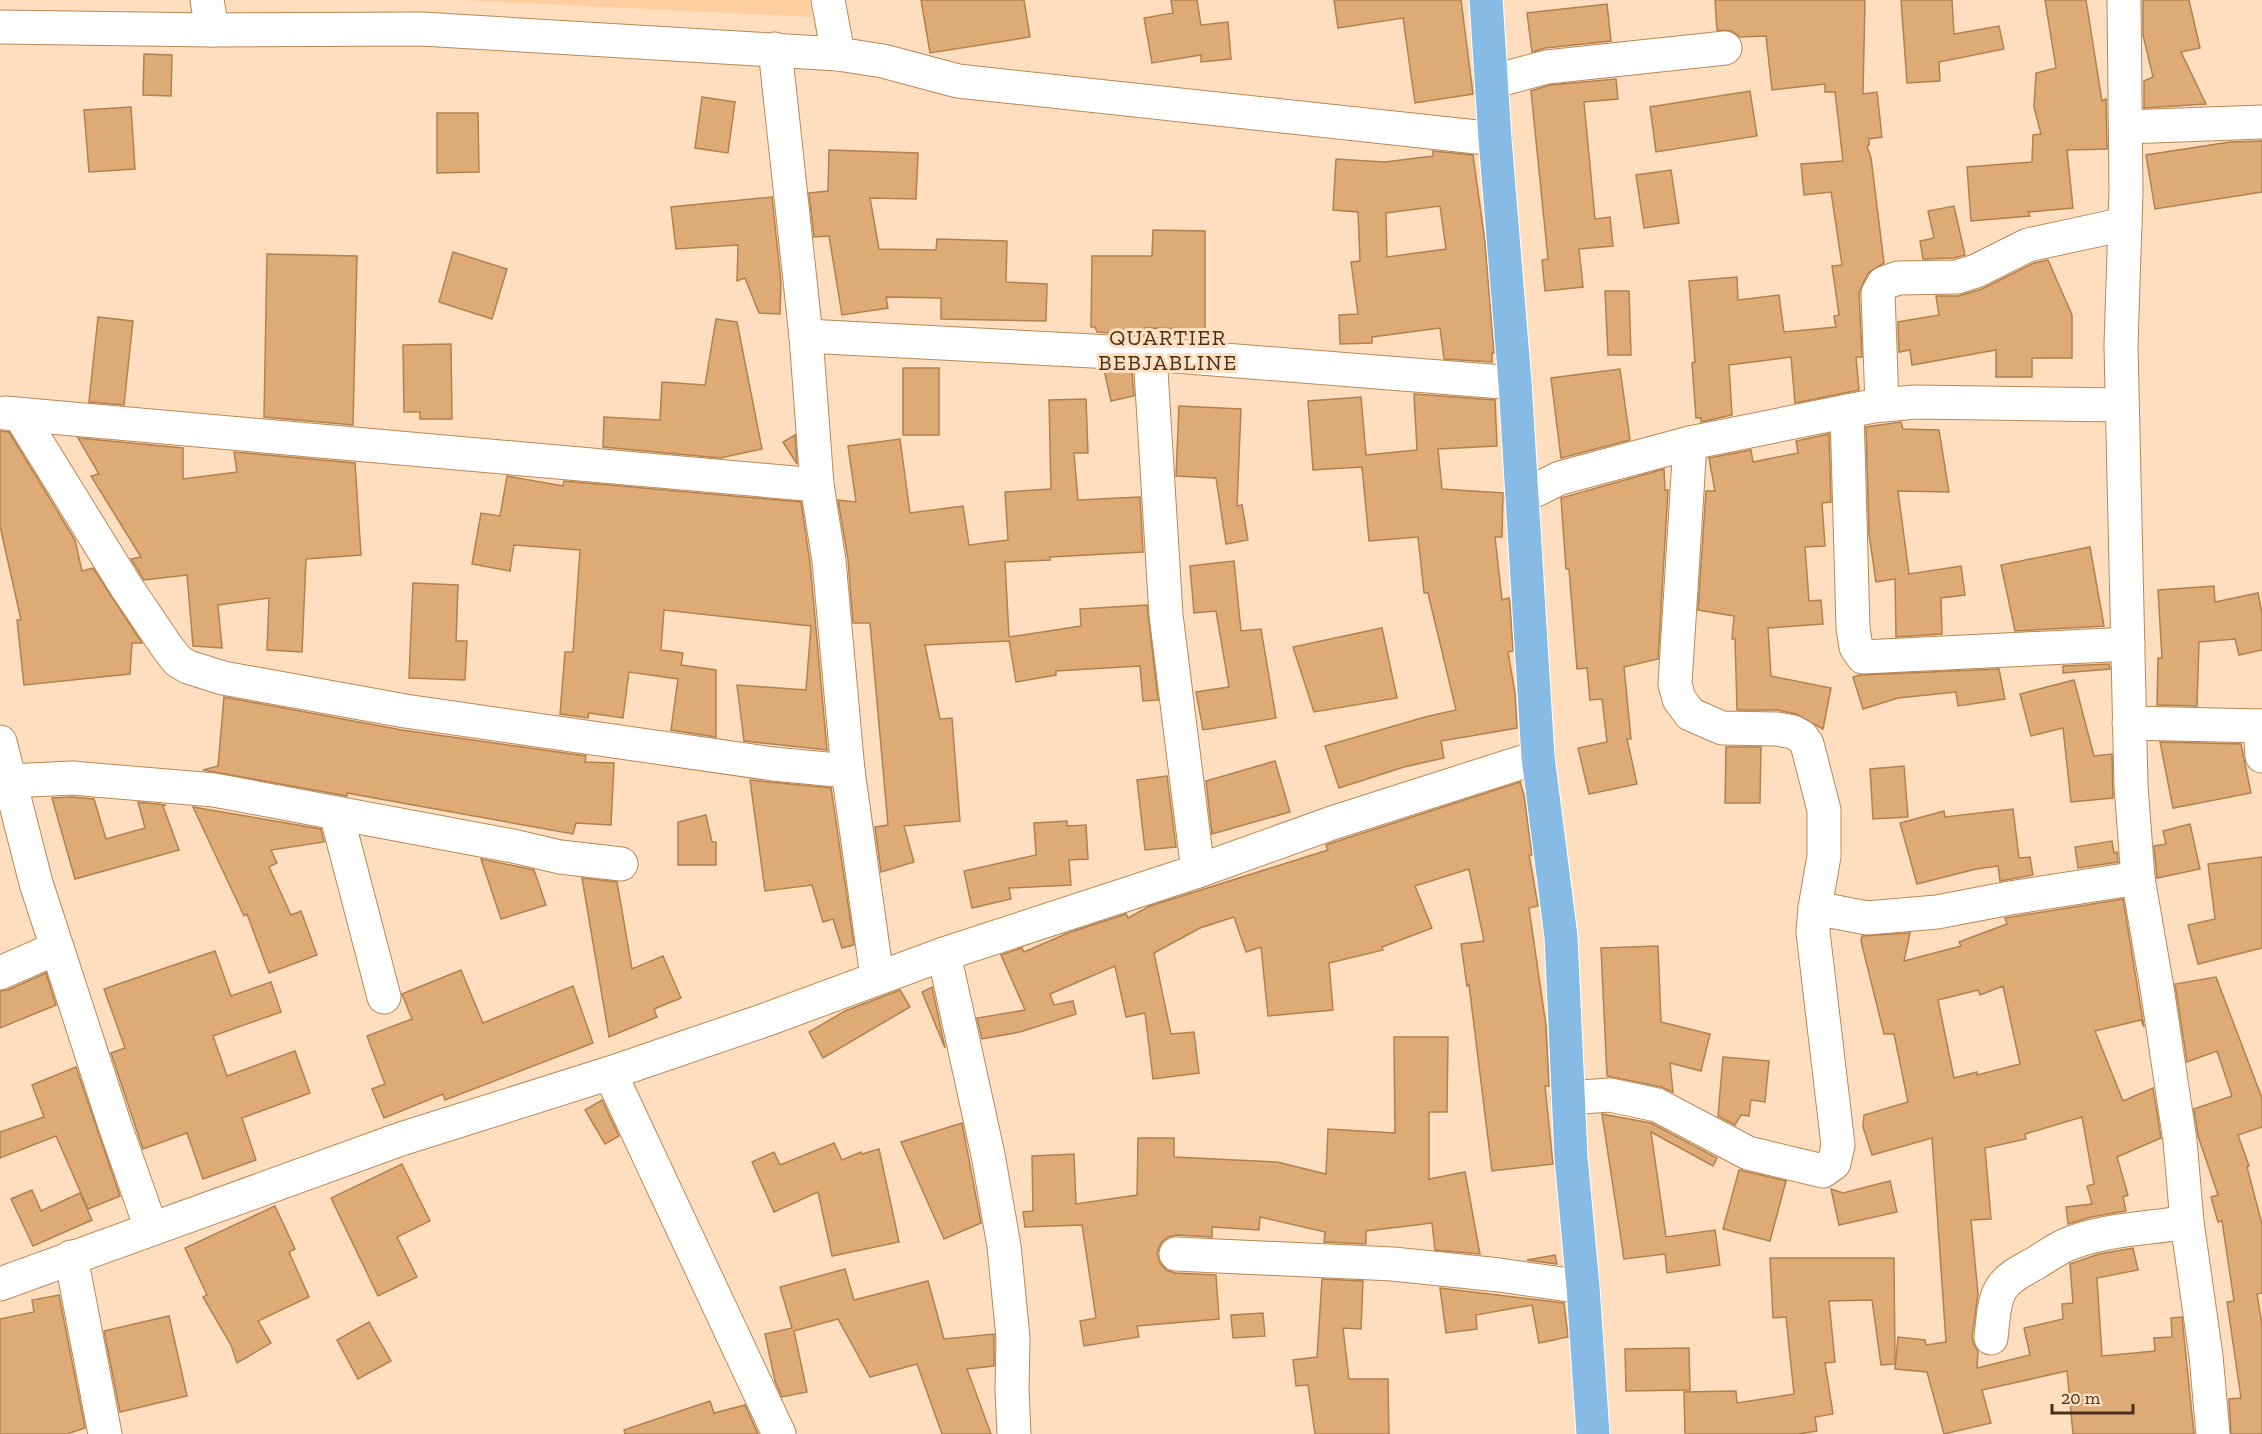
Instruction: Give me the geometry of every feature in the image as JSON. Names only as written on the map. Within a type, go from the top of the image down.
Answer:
[{"type":"main road","points":[[1486,0],[1515,382],[1538,757],[1560,936],[1571,1157],[1593,1434]]},
{"type":"street","points":[[828,0],[838,54]]},
{"type":"street","points":[[2124,0],[2126,127],[2121,345],[2131,786],[2138,878],[2178,1129],[2187,1222],[2206,1356],[2213,1434]]},
{"type":"street","points":[[0,27],[209,15],[775,49],[838,54],[884,62],[958,81],[1495,139]]},
{"type":"street","points":[[1491,82],[1547,67],[1725,48]]},
{"type":"street","points":[[775,49],[806,336],[817,485],[829,561],[848,771],[877,977]]},
{"type":"street","points":[[2126,127],[2262,122]]},
{"type":"street","points":[[1882,405],[1878,293],[1884,283],[1898,278],[1958,277],[1976,271],[2028,245],[2125,224]]},
{"type":"street","points":[[806,336],[1150,354],[1515,382]]},
{"type":"street","points":[[1150,354],[1166,615],[1198,871]]},
{"type":"street","points":[[1522,497],[1560,478],[1690,443],[1882,405],[1915,402],[2122,405]]},
{"type":"street","points":[[1847,411],[1853,628],[1856,647],[1863,657],[2128,644]]},
{"type":"street","points":[[10,414],[817,485]]},
{"type":"street","points":[[10,414],[172,654],[188,667],[223,678],[405,711],[762,762],[848,771]]},
{"type":"street","points":[[1568,1098],[1610,1095],[1632,1099],[1665,1110],[1748,1153],[1823,1171],[1834,1163],[1838,1145],[1813,932],[1824,856],[1824,810],[1807,744],[1802,737],[1793,732],[1777,729],[1722,728],[1690,714],[1679,699],[1675,684],[1690,443]]},
{"type":"street","points":[[2129,723],[2261,736]]},
{"type":"street","points":[[0,742],[36,883],[115,1126],[151,1228]]},
{"type":"street","points":[[0,1284],[401,1139],[609,1073],[765,1020],[944,954],[1198,871],[1332,823],[1538,757]]},
{"type":"street","points":[[10,781],[72,778],[214,790],[513,846],[560,858],[621,864]]},
{"type":"street","points":[[336,813],[384,997]]},
{"type":"street","points":[[1815,908],[1867,918],[1937,912],[2138,878]]},
{"type":"street","points":[[0,973],[57,948]]},
{"type":"street","points":[[944,954],[988,1155],[1004,1246],[1014,1338],[1012,1389],[1014,1434]]},
{"type":"street","points":[[609,1073],[779,1434]]},
{"type":"street","points":[[1991,1338],[2000,1290],[2023,1270],[2066,1245],[2085,1239],[2187,1222]]},
{"type":"street","points":[[1176,1254],[1392,1264],[1499,1275],[1583,1287]]},
{"type":"street","points":[[71,1257],[105,1434]]},
{"type":"shaded area","points":[[460,0],[809,0],[812,17]]},
{"type":"building","points":[[921,0],[1024,0],[1030,37],[930,53]]},
{"type":"building","points":[[1171,0],[1197,0],[1201,25],[1228,22],[1231,59],[1201,62],[1201,55],[1152,63],[1144,18],[1173,13]]},
{"type":"building","points":[[1334,0],[1461,0],[1473,94],[1415,103],[1403,18],[1338,28]]},
{"type":"building","points":[[1715,0],[1865,0],[1863,94],[1877,92],[1882,137],[1869,139],[1867,146],[1871,158],[1884,263],[1868,273],[1859,293],[1862,357],[1856,357],[1859,390],[1795,403],[1791,357],[1729,365],[1732,415],[1701,422],[1701,418],[1696,418],[1692,363],[1695,362],[1689,281],[1737,277],[1738,300],[1779,295],[1784,332],[1836,327],[1834,316],[1839,315],[1832,266],[1842,265],[1831,192],[1804,195],[1801,164],[1843,161],[1835,92],[1825,92],[1825,84],[1772,90],[1766,36],[1740,37],[1732,31],[1717,30]]},
{"type":"building","points":[[1901,0],[1952,0],[1954,34],[1999,26],[2004,49],[1939,62],[1940,81],[1907,83]]},
{"type":"building","points":[[2045,0],[2086,0],[2102,101],[2106,99],[2107,149],[2067,150],[2073,208],[2028,212],[2030,216],[1971,221],[1967,167],[2032,162],[2033,135],[2041,134],[2034,107],[2036,73],[2056,68]]},
{"type":"building","points":[[2143,0],[2189,0],[2200,48],[2181,52],[2206,104],[2144,108],[2144,81],[2153,77],[2143,35]]},
{"type":"building","points":[[1607,4],[1611,41],[1545,48],[1532,52],[1527,13]]},
{"type":"building","points":[[144,54],[172,55],[171,96],[143,95]]},
{"type":"building","points":[[1616,79],[1618,99],[1584,102],[1595,219],[1610,217],[1613,246],[1579,249],[1583,287],[1545,291],[1542,260],[1548,259],[1531,91],[1550,85]]},
{"type":"building","points":[[1750,91],[1757,136],[1656,152],[1650,107]]},
{"type":"building","points":[[702,97],[735,102],[728,153],[695,148]]},
{"type":"building","points":[[131,107],[135,169],[89,172],[84,110]]},
{"type":"building","points":[[437,113],[478,113],[479,172],[437,173]]},
{"type":"building","points":[[2262,141],[2262,192],[2155,209],[2146,155],[2230,142]]},
{"type":"building","points":[[829,150],[918,153],[916,199],[870,198],[879,249],[936,250],[937,239],[1007,241],[1006,282],[1047,284],[1046,321],[941,319],[941,298],[886,297],[888,308],[842,315],[829,236],[814,237],[809,193],[828,191]]},
{"type":"building","points":[[1433,151],[1473,155],[1485,242],[1494,353],[1492,353],[1492,362],[1444,359],[1440,328],[1372,337],[1372,343],[1340,344],[1339,315],[1358,314],[1351,262],[1360,261],[1358,212],[1333,210],[1336,159],[1385,162],[1433,156]],"holes":[[[1440,206],[1446,249],[1387,257],[1386,213]]]},
{"type":"building","points":[[1671,170],[1679,223],[1644,228],[1636,175]]},
{"type":"building","points":[[772,197],[781,282],[780,314],[759,313],[745,278],[737,281],[738,245],[676,249],[671,207]]},
{"type":"building","points":[[1954,206],[1965,255],[1954,258],[1923,259],[1920,241],[1934,238],[1928,211]]},
{"type":"building","points":[[1153,230],[1205,231],[1205,329],[1144,328],[1145,335],[1097,332],[1095,327],[1091,327],[1092,256],[1152,256]]},
{"type":"building","points":[[453,252],[507,269],[492,319],[439,302]]},
{"type":"building","points":[[267,254],[357,256],[353,425],[264,417]]},
{"type":"building","points":[[2048,260],[2072,315],[2072,358],[2032,358],[2032,377],[1996,377],[1996,350],[1912,365],[1910,350],[1899,352],[1898,322],[1939,315],[1936,296],[1958,296],[1982,289],[2034,263]]},
{"type":"building","points":[[1605,291],[1629,291],[1631,355],[1608,355]]},
{"type":"building","points":[[98,317],[133,321],[124,405],[89,402]]},
{"type":"building","points":[[716,319],[737,322],[762,449],[720,458],[603,447],[604,417],[660,420],[662,382],[705,385]]},
{"type":"building","points":[[451,344],[452,419],[420,419],[420,412],[404,412],[403,345]]},
{"type":"building","points":[[903,368],[939,368],[939,435],[903,435]]},
{"type":"building","points":[[1620,369],[1630,440],[1561,458],[1551,378]]},
{"type":"building","points":[[1104,370],[1132,372],[1134,396],[1111,401]]},
{"type":"building","points":[[1414,394],[1495,400],[1497,446],[1438,449],[1442,489],[1503,493],[1502,537],[1495,537],[1502,600],[1509,598],[1510,603],[1513,651],[1508,652],[1515,693],[1517,728],[1441,741],[1444,758],[1404,767],[1339,788],[1325,746],[1456,710],[1428,593],[1424,593],[1418,537],[1369,541],[1362,467],[1313,470],[1308,401],[1361,397],[1366,455],[1417,450]]},
{"type":"building","points":[[1086,399],[1088,453],[1074,453],[1078,500],[1140,497],[1143,552],[1005,562],[1009,637],[1081,626],[1080,609],[1147,605],[1158,700],[1143,701],[1140,666],[1056,671],[1056,675],[1016,682],[1009,640],[925,645],[940,719],[952,718],[960,821],[904,826],[914,862],[881,872],[875,827],[888,825],[870,623],[853,623],[848,559],[838,500],[856,502],[848,446],[900,439],[910,513],[963,506],[969,545],[1008,540],[1005,492],[1051,489],[1049,400]]},
{"type":"building","points":[[1179,406],[1241,409],[1237,506],[1242,505],[1248,540],[1226,544],[1216,478],[1176,476]]},
{"type":"building","points":[[1901,422],[1903,429],[1939,430],[1949,492],[1898,491],[1909,574],[1961,566],[1965,595],[1941,598],[1942,634],[1896,637],[1895,579],[1876,582],[1869,534],[1866,427]]},
{"type":"building","points":[[0,431],[9,432],[75,540],[82,571],[93,568],[142,643],[132,643],[130,674],[24,685],[17,620],[21,620],[0,526]]},
{"type":"building","points":[[1829,434],[1831,502],[1822,503],[1825,546],[1805,547],[1809,601],[1821,600],[1823,624],[1768,628],[1771,676],[1831,688],[1823,729],[1796,714],[1777,710],[1737,710],[1735,639],[1732,639],[1734,616],[1698,610],[1706,491],[1715,491],[1709,458],[1751,450],[1753,462],[1798,453],[1796,441]]},
{"type":"building","points":[[795,435],[797,464],[783,442]]},
{"type":"building","points":[[78,438],[183,448],[183,479],[237,472],[234,452],[355,463],[361,555],[306,559],[302,652],[267,650],[269,598],[218,605],[222,648],[193,646],[187,575],[144,580],[131,559],[141,557],[91,476],[99,474]]},
{"type":"building","points":[[1664,469],[1665,490],[1668,490],[1658,659],[1624,667],[1631,739],[1627,739],[1637,784],[1589,794],[1578,748],[1607,742],[1602,699],[1590,700],[1587,668],[1577,669],[1561,498]]},
{"type":"building","points":[[507,476],[563,486],[564,481],[801,502],[810,563],[827,750],[744,741],[737,685],[806,690],[811,626],[664,610],[661,650],[683,653],[681,665],[716,670],[716,737],[671,730],[678,679],[629,672],[623,718],[589,713],[588,718],[560,714],[565,652],[573,652],[580,550],[514,545],[510,571],[472,564],[481,513],[500,516]]},
{"type":"building","points":[[2090,547],[2104,626],[2015,631],[2001,565]]},
{"type":"building","points":[[1234,561],[1241,631],[1261,629],[1276,718],[1203,730],[1196,692],[1229,687],[1216,611],[1194,613],[1190,566]]},
{"type":"building","points":[[413,583],[458,585],[456,641],[467,641],[465,680],[409,678]]},
{"type":"building","points":[[2214,586],[2215,602],[2258,593],[2262,613],[2262,650],[2239,655],[2235,639],[2199,642],[2197,706],[2157,705],[2158,658],[2162,658],[2158,590]]},
{"type":"building","points":[[1382,628],[1397,698],[1314,712],[1293,647]]},
{"type":"building","points":[[2109,664],[2110,669],[2063,673],[2063,666]]},
{"type":"building","points":[[1999,669],[2005,699],[1958,706],[1956,692],[1898,698],[1863,709],[1853,677],[1860,675]]},
{"type":"building","points":[[2074,680],[2094,756],[2112,754],[2113,798],[2071,802],[2063,728],[2031,736],[2020,694]]},
{"type":"building","points":[[224,697],[402,730],[586,756],[585,762],[614,763],[611,825],[576,823],[573,834],[347,793],[347,796],[203,770],[218,766]]},
{"type":"building","points":[[2160,742],[2241,744],[2251,793],[2173,808]]},
{"type":"building","points":[[1726,747],[1761,747],[1760,803],[1725,803]]},
{"type":"building","points":[[1275,761],[1290,812],[1212,834],[1206,781]]},
{"type":"building","points":[[1904,766],[1908,817],[1873,819],[1870,769]]},
{"type":"building","points":[[1167,776],[1176,847],[1145,850],[1137,780]]},
{"type":"building","points":[[750,780],[831,788],[854,945],[842,948],[833,919],[823,922],[812,885],[765,891]]},
{"type":"building","points":[[1520,782],[1524,795],[1532,855],[1529,855],[1538,906],[1529,908],[1546,1026],[1549,1086],[1545,1086],[1553,1164],[1492,1171],[1469,985],[1467,986],[1461,944],[1484,941],[1469,869],[1415,886],[1432,928],[1382,947],[1383,950],[1329,963],[1333,1010],[1268,1016],[1261,947],[1246,952],[1234,917],[1200,928],[1154,953],[1171,1034],[1194,1032],[1199,1073],[1153,1079],[1145,1013],[1126,1017],[1115,966],[1050,994],[1054,1005],[1073,1001],[1076,1014],[1020,1032],[982,1039],[977,1018],[1025,1010],[1001,955],[1022,948],[1024,952],[1068,933],[1126,914],[1128,918],[1150,906],[1328,850],[1326,845]]},
{"type":"building","points":[[52,798],[94,799],[106,839],[145,828],[138,802],[166,805],[163,806],[179,850],[75,879]]},
{"type":"building","points":[[193,807],[321,829],[324,842],[271,850],[277,863],[269,867],[291,915],[301,911],[317,955],[269,973],[247,914],[244,916]]},
{"type":"building","points":[[2013,809],[2019,858],[2030,857],[2033,875],[2000,881],[1998,866],[1976,869],[1917,884],[1900,823],[1944,811],[1945,817]]},
{"type":"building","points":[[706,815],[712,842],[716,842],[716,865],[678,865],[678,822]]},
{"type":"building","points":[[1067,821],[1067,826],[1086,825],[1088,859],[1069,860],[1071,885],[1009,888],[1011,899],[972,908],[964,871],[1036,855],[1034,823]]},
{"type":"building","points":[[2190,824],[2200,869],[2157,878],[2154,846],[2166,844],[2163,831]]},
{"type":"building","points":[[2112,841],[2118,862],[2078,868],[2075,847]]},
{"type":"building","points":[[2262,857],[2262,948],[2198,964],[2188,925],[2215,919],[2208,864]]},
{"type":"building","points":[[481,859],[534,870],[546,905],[501,919]]},
{"type":"building","points":[[582,878],[617,882],[632,969],[663,956],[681,998],[654,1009],[657,1017],[609,1037]]},
{"type":"building","points":[[2123,899],[2144,1027],[2141,1020],[2095,1031],[2123,1101],[2153,1088],[2161,1138],[2117,1157],[2128,1195],[2123,1197],[2126,1211],[2091,1217],[2068,1224],[2066,1207],[2092,1204],[2087,1186],[2094,1184],[2082,1117],[2025,1134],[2026,1139],[1985,1148],[1991,1219],[1971,1220],[1978,1294],[1972,1337],[1978,1351],[1977,1368],[2030,1355],[2024,1328],[2063,1319],[2062,1304],[2073,1303],[2070,1264],[2099,1254],[2133,1248],[2138,1270],[2097,1278],[2102,1356],[2155,1351],[2154,1338],[2172,1337],[2171,1318],[2182,1317],[2194,1434],[2073,1434],[2067,1371],[1982,1390],[1991,1423],[1944,1434],[1927,1372],[1895,1369],[1898,1337],[1925,1340],[1926,1345],[1946,1342],[1932,1138],[1872,1155],[1863,1127],[1864,1115],[1908,1102],[1894,1034],[1884,1034],[1861,941],[1862,936],[1910,933],[1904,961],[1961,946],[1959,942],[2007,924],[2005,918]],"holes":[[[2003,986],[2020,1064],[1977,1075],[1977,1072],[1954,1078],[1938,1000],[1978,990],[1980,995]]]},
{"type":"building","points":[[1658,946],[1661,1022],[1710,1034],[1701,1071],[1670,1063],[1673,1092],[1661,1087],[1607,1076],[1601,948]]},
{"type":"building","points":[[215,951],[231,996],[271,982],[281,1012],[213,1036],[227,1076],[295,1051],[310,1093],[242,1118],[256,1160],[203,1179],[187,1133],[143,1149],[111,1053],[125,1048],[104,989]]},
{"type":"building","points":[[461,970],[483,1023],[573,986],[593,1043],[445,1100],[443,1094],[384,1118],[372,1089],[385,1084],[367,1036],[412,1019],[402,994]]},
{"type":"building","points":[[46,973],[56,1005],[0,1028],[0,991],[8,990]]},
{"type":"building","points":[[2216,977],[2262,1098],[2262,1127],[2238,1135],[2249,1166],[2247,1167],[2262,1224],[2262,1293],[2257,1294],[2262,1324],[2262,1434],[2231,1434],[2229,1399],[2241,1398],[2227,1302],[2234,1301],[2222,1221],[2218,1222],[2211,1197],[2218,1195],[2198,1136],[2194,1109],[2232,1096],[2217,1051],[2187,1062],[2175,984]]},
{"type":"building","points":[[932,987],[945,1048],[922,992]]},
{"type":"building","points":[[900,990],[910,1007],[823,1058],[809,1032],[845,1011]]},
{"type":"building","points":[[1394,1037],[1448,1037],[1447,1112],[1429,1112],[1429,1179],[1465,1172],[1480,1254],[1435,1250],[1432,1223],[1366,1231],[1366,1244],[1324,1242],[1325,1232],[1260,1217],[1259,1230],[1212,1227],[1212,1237],[1177,1235],[1168,1237],[1161,1243],[1157,1253],[1160,1263],[1166,1270],[1175,1273],[1216,1275],[1219,1319],[1137,1326],[1139,1337],[1084,1346],[1080,1321],[1096,1318],[1082,1225],[1025,1227],[1023,1212],[1033,1211],[1032,1156],[1074,1154],[1076,1204],[1137,1195],[1138,1138],[1174,1138],[1174,1157],[1277,1162],[1326,1174],[1328,1129],[1395,1133]]},
{"type":"building","points":[[1723,1057],[1769,1061],[1765,1102],[1751,1100],[1749,1116],[1741,1115],[1735,1125],[1718,1116]]},
{"type":"building","points":[[76,1067],[120,1196],[88,1209],[56,1136],[0,1158],[0,1132],[44,1117],[32,1085]]},
{"type":"building","points":[[602,1100],[619,1136],[605,1144],[585,1110]]},
{"type":"building","points":[[1602,1114],[1651,1123],[1717,1158],[1713,1166],[1651,1132],[1666,1237],[1715,1230],[1720,1265],[1667,1273],[1665,1254],[1624,1259]]},
{"type":"building","points":[[962,1123],[981,1223],[944,1239],[901,1142]]},
{"type":"building","points":[[834,1143],[842,1160],[861,1152],[862,1154],[879,1149],[899,1242],[832,1256],[818,1192],[774,1212],[752,1162],[774,1152],[780,1165]]},
{"type":"building","points":[[402,1164],[430,1221],[397,1237],[417,1277],[378,1296],[331,1198]]},
{"type":"building","points":[[1739,1170],[1786,1181],[1770,1241],[1723,1229]]},
{"type":"building","points":[[1890,1181],[1897,1212],[1839,1225],[1831,1189],[1843,1193]]},
{"type":"building","points":[[32,1190],[41,1211],[80,1193],[92,1220],[33,1246],[11,1199]]},
{"type":"building","points":[[275,1206],[295,1249],[289,1252],[309,1297],[258,1321],[271,1343],[237,1363],[231,1345],[203,1297],[207,1295],[185,1248]]},
{"type":"building","points":[[1555,1255],[1557,1264],[1527,1260]]},
{"type":"building","points":[[1770,1258],[1894,1258],[1895,1364],[1881,1365],[1872,1300],[1829,1301],[1835,1362],[1825,1363],[1833,1414],[1815,1417],[1817,1431],[1798,1434],[1685,1434],[1684,1392],[1736,1391],[1737,1403],[1794,1394],[1786,1317],[1773,1318]]},
{"type":"building","points":[[845,1269],[854,1300],[928,1281],[944,1339],[994,1334],[994,1366],[967,1369],[991,1434],[942,1434],[917,1364],[870,1377],[838,1319],[794,1331],[807,1392],[782,1397],[775,1381],[765,1334],[792,1328],[780,1287]]},
{"type":"building","points":[[1322,1279],[1363,1281],[1361,1329],[1343,1328],[1349,1379],[1388,1379],[1389,1434],[1315,1434],[1308,1385],[1296,1386],[1293,1360],[1317,1357]]},
{"type":"building","points":[[1440,1288],[1564,1303],[1568,1337],[1539,1343],[1532,1305],[1476,1315],[1477,1329],[1446,1333]]},
{"type":"building","points":[[59,1295],[85,1428],[67,1434],[0,1434],[0,1319],[34,1312],[32,1300]]},
{"type":"building","points":[[1263,1313],[1265,1336],[1233,1338],[1231,1315]]},
{"type":"building","points":[[169,1316],[187,1396],[120,1412],[104,1331]]},
{"type":"building","points":[[369,1322],[391,1361],[358,1379],[337,1340]]},
{"type":"building","points":[[1689,1348],[1690,1390],[1626,1391],[1625,1349]]},
{"type":"building","points":[[710,1401],[714,1413],[745,1405],[758,1434],[625,1434],[624,1430]]},
{"type":"district","name":"QUARTIER BEBJABLINE","points":[[1168,350]]}]
